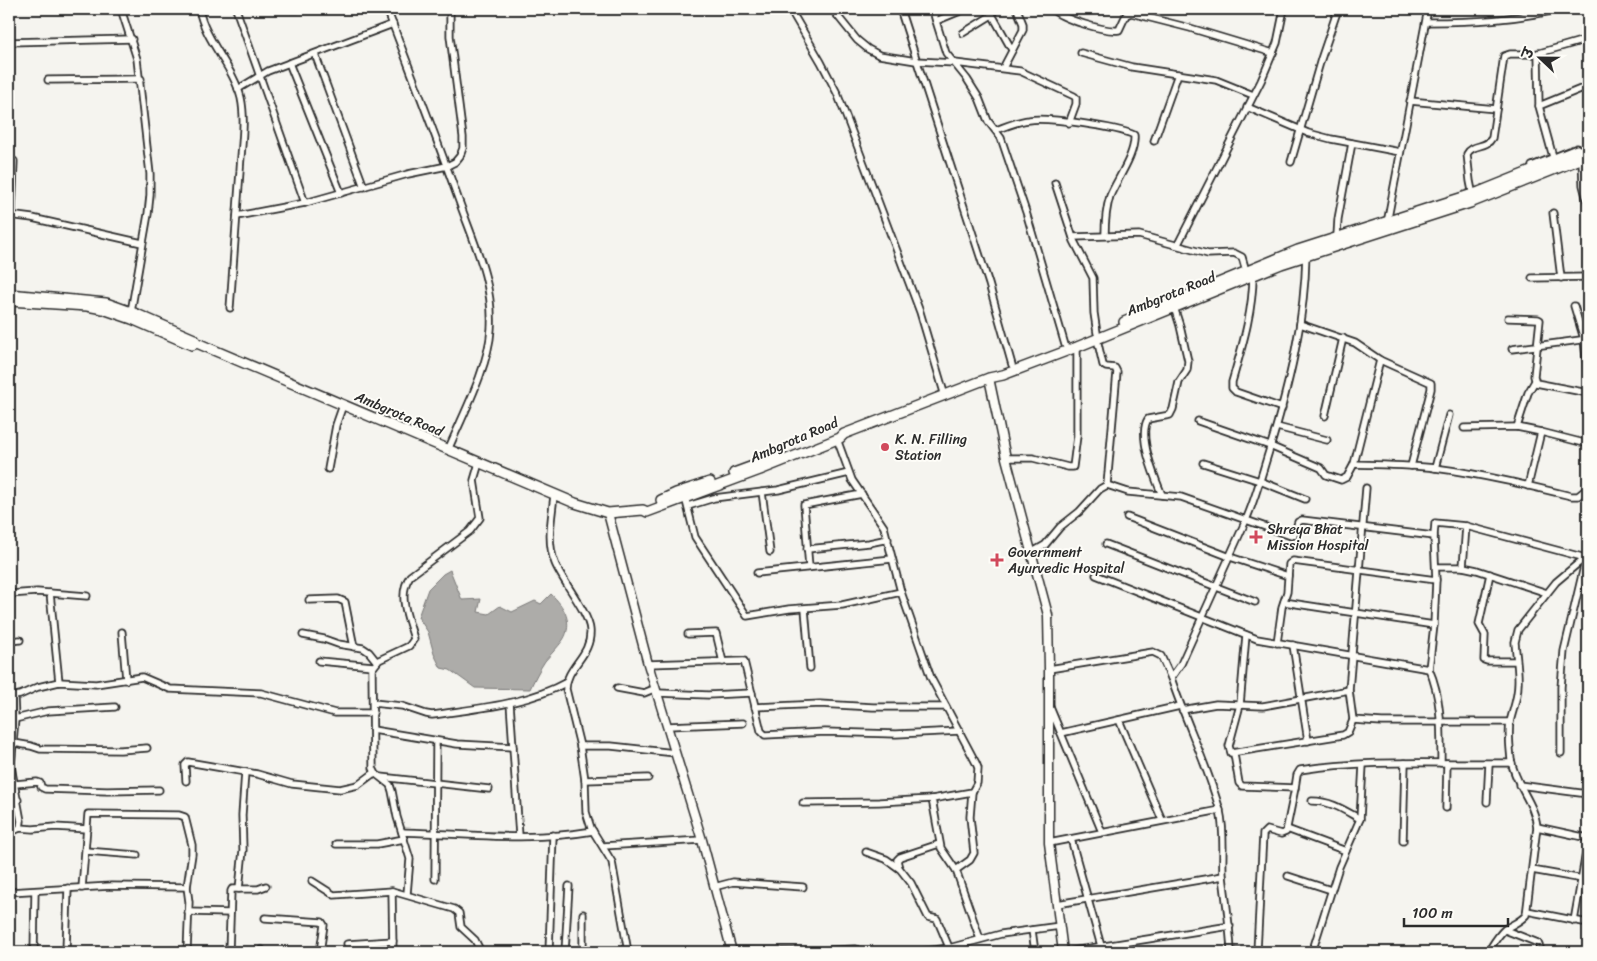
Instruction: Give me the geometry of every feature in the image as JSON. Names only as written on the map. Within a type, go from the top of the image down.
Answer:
[{"type":"main road","points":[[992,377],[999,371],[1012,365],[1097,336],[1250,273],[1298,250],[1388,219],[1494,187],[1588,148]]},
{"type":"main road","name":"Ambgrota Road","points":[[9,301],[86,306],[103,309],[192,344],[197,343],[554,495],[608,513],[643,510],[647,512],[686,501],[839,437],[992,377],[1003,375],[1077,347],[1097,336],[1174,308],[1250,273],[1470,203],[1585,157]]},
{"type":"main road","points":[[9,294],[102,302],[131,312],[194,339],[197,343]]},
{"type":"main road","points":[[643,510],[676,493],[838,434],[839,437]]},
{"type":"street","points":[[122,9],[132,39],[140,79],[150,174],[150,194],[131,312]]},
{"type":"street","points":[[198,9],[207,31],[238,89],[241,100],[237,216],[230,308]]},
{"type":"street","points":[[236,9],[305,203]]},
{"type":"street","points":[[292,9],[297,9]]},
{"type":"street","points":[[387,9],[447,166],[487,278],[491,304],[491,330],[486,356],[448,450]]},
{"type":"street","points":[[237,216],[305,203],[408,174],[447,166],[455,162],[460,156],[463,143],[450,36],[450,9]]},
{"type":"street","points":[[790,9],[837,93],[920,312],[944,396]]},
{"type":"street","points":[[832,9],[857,40],[879,55],[916,61],[1003,68],[1028,74],[1075,97],[1076,104],[1069,122]]},
{"type":"street","points":[[900,9],[989,284],[1012,365]]},
{"type":"street","points":[[933,9],[946,53],[979,98],[988,121],[1002,138],[1066,345]]},
{"type":"street","points":[[936,21],[965,9]]},
{"type":"street","points":[[989,9],[1012,50]]},
{"type":"street","points":[[1003,68],[1024,27],[1017,9]]},
{"type":"street","points":[[1052,9],[1061,15],[1089,25],[1114,30],[1121,28],[1127,11],[1273,53]]},
{"type":"street","points":[[1178,244],[1254,95],[1273,53],[1284,9]]},
{"type":"street","points":[[1291,162],[1321,59],[1338,9]]},
{"type":"street","points":[[1388,219],[1428,9]]},
{"type":"street","points":[[1426,22],[1502,20],[1560,9]]},
{"type":"street","points":[[963,33],[992,15]]},
{"type":"street","points":[[238,89],[261,75],[393,24]]},
{"type":"street","points":[[9,42],[132,39]]},
{"type":"street","points":[[1472,191],[1468,154],[1471,149],[1484,146],[1491,141],[1504,56],[1538,53],[1588,39]]},
{"type":"street","points":[[1081,53],[1124,66],[1225,83],[1254,95]]},
{"type":"street","points":[[1538,53],[1539,106],[1553,157]]},
{"type":"street","points":[[315,54],[364,187]]},
{"type":"street","points":[[289,64],[341,193]]},
{"type":"street","points":[[1154,141],[1178,74]]},
{"type":"street","points":[[48,80],[140,79]]},
{"type":"street","points":[[1539,106],[1588,86]]},
{"type":"street","points":[[1410,102],[1496,109]]},
{"type":"street","points":[[1247,107],[1300,130],[1352,143],[1400,152]]},
{"type":"street","points":[[996,130],[1031,119],[1043,119],[1069,122],[1134,135],[1134,142],[1126,164],[1110,197],[1107,208],[1105,235]]},
{"type":"street","points":[[1337,236],[1338,219],[1352,143]]},
{"type":"street","points":[[1388,219],[1472,191],[1588,144]]},
{"type":"street","points":[[1585,157],[1584,186],[1588,204]]},
{"type":"street","points":[[14,161],[10,215],[142,243]]},
{"type":"street","points":[[1055,183],[1073,237],[1093,278],[1094,313],[1103,365],[1115,368],[1117,372],[1108,485]]},
{"type":"street","points":[[1553,213],[1561,278]]},
{"type":"street","points":[[1073,237],[1139,235],[1178,244],[1208,254],[1236,254],[1242,257],[1250,273],[1252,298],[1232,388],[1236,392],[1282,408]]},
{"type":"street","points":[[1171,678],[1182,664],[1254,503],[1277,427],[1292,364],[1306,281],[1306,254]]},
{"type":"street","points":[[1532,278],[1588,278]]},
{"type":"street","points":[[1574,306],[1586,339],[1588,377]]},
{"type":"street","points":[[1162,495],[1150,462],[1145,430],[1148,420],[1170,414],[1173,409],[1178,382],[1188,368],[1186,346],[1174,308]]},
{"type":"street","points":[[1508,318],[1540,320],[1535,381],[1528,393],[1517,427]]},
{"type":"street","points":[[1300,324],[1343,338],[1362,347],[1380,360],[1431,384],[1411,466]]},
{"type":"street","points":[[1325,416],[1343,338]]},
{"type":"street","points":[[1512,348],[1586,339]]},
{"type":"street","points":[[1006,458],[1033,458],[1074,467],[1077,436],[1077,347]]},
{"type":"street","points":[[1198,421],[1270,446],[1322,468],[1326,475],[1341,480],[1347,477],[1354,464],[1380,360]]},
{"type":"street","points":[[992,377],[1006,458],[1048,615],[1050,669],[1049,843],[1056,904],[1065,952],[1230,926]]},
{"type":"street","points":[[1535,381],[1538,384],[1588,393]]},
{"type":"street","points":[[328,470],[336,426],[343,405]]},
{"type":"street","points":[[1435,468],[1449,415]]},
{"type":"street","points":[[1277,427],[1327,440]]},
{"type":"street","points":[[1464,428],[1517,427],[1588,444]]},
{"type":"street","points":[[1528,486],[1541,432]]},
{"type":"street","points":[[839,437],[849,473],[855,485],[881,520],[888,539],[901,592],[932,678],[978,768],[977,783],[972,792],[970,824],[974,853],[970,860],[956,870]]},
{"type":"street","points":[[319,661],[375,664],[413,643],[414,639],[403,596],[406,582],[410,576],[470,531],[480,518],[474,480],[479,463]]},
{"type":"street","points":[[1203,463],[1260,481],[1305,499]]},
{"type":"street","points":[[1354,464],[1435,468],[1476,474],[1575,496],[1588,488]]},
{"type":"street","points":[[849,473],[762,492],[686,501],[695,537],[745,615],[748,616],[789,609],[849,604],[901,592]]},
{"type":"street","points":[[1031,553],[1044,545],[1060,526],[1079,512],[1100,489],[1108,485],[1128,492],[1181,498],[1291,536],[1294,535],[1298,522],[1302,520],[1434,536]]},
{"type":"street","points":[[1234,754],[1343,735],[1348,732],[1353,720],[1349,690],[1366,488]]},
{"type":"street","points":[[762,492],[770,552]]},
{"type":"street","points":[[809,567],[804,505],[862,494]]},
{"type":"street","points":[[554,495],[550,538],[553,558],[588,621],[590,631],[587,648],[571,673],[566,689],[580,746],[586,812],[593,830],[612,862],[628,952]]},
{"type":"street","points":[[608,513],[648,664],[702,840],[731,952],[856,949],[862,952]]},
{"type":"street","points":[[1127,517],[1230,557],[1288,576]]},
{"type":"street","points":[[1446,808],[1444,763],[1436,688],[1429,668],[1434,625],[1436,580],[1434,526],[1437,522],[1466,526],[1587,556]]},
{"type":"street","points":[[1463,567],[1466,526]]},
{"type":"street","points":[[807,549],[869,543],[888,539]]},
{"type":"street","points":[[1106,544],[1255,602]]},
{"type":"street","points":[[1488,952],[1497,938],[1505,930],[1522,920],[1527,911],[1537,827],[1535,814],[1519,785],[1512,763],[1510,745],[1510,722],[1518,685],[1516,642],[1518,630],[1561,576],[1587,556]]},
{"type":"street","points":[[1561,753],[1561,687],[1564,651],[1587,556]]},
{"type":"street","points":[[757,573],[892,559]]},
{"type":"street","points":[[1277,643],[1287,592],[1290,563],[1296,560],[1436,580]]},
{"type":"street","points":[[1436,567],[1463,567],[1548,593]]},
{"type":"street","points":[[1490,574],[1479,622],[1480,628],[1485,635],[1484,660],[1516,661]]},
{"type":"street","points":[[1096,575],[1203,616],[1246,635],[1293,646],[1429,668]]},
{"type":"street","points":[[9,594],[24,592],[86,596]]},
{"type":"street","points":[[50,593],[59,682]]},
{"type":"street","points":[[309,600],[338,599],[345,602],[354,647]]},
{"type":"street","points":[[1284,602],[1434,625]]},
{"type":"street","points":[[805,609],[810,668]]},
{"type":"street","points":[[122,632],[126,680]]},
{"type":"street","points":[[688,634],[716,633],[723,662]]},
{"type":"street","points":[[303,635],[366,650],[375,664],[373,768],[390,785],[410,859],[407,894]]},
{"type":"street","points":[[1246,635],[1240,705],[1229,746],[1230,752],[1234,754],[1239,783],[1242,786],[1295,788]]},
{"type":"street","points":[[9,642],[20,640]]},
{"type":"street","points":[[1293,646],[1308,741]]},
{"type":"street","points":[[1050,669],[1153,652],[1161,656],[1220,810],[1231,952],[1312,950],[1338,952]]},
{"type":"street","points":[[648,664],[744,661],[761,731],[765,735],[825,732],[896,734],[960,731]]},
{"type":"street","points":[[20,828],[22,822],[10,766],[14,743],[15,719],[11,697],[38,686],[59,682],[96,684],[142,678],[178,690],[261,693],[335,713],[374,713]]},
{"type":"street","points":[[374,703],[402,706],[432,715],[510,703],[540,695],[567,682]]},
{"type":"street","points":[[617,688],[644,693],[657,691],[708,695],[752,693]]},
{"type":"street","points":[[1060,733],[1181,708],[1216,704],[1263,706],[1349,690]]},
{"type":"street","points":[[510,703],[519,836]]},
{"type":"street","points":[[755,707],[820,704],[873,707],[946,707]]},
{"type":"street","points":[[1049,705],[1102,832]]},
{"type":"street","points":[[15,719],[48,711],[115,707]]},
{"type":"street","points":[[1119,720],[1162,820]]},
{"type":"street","points":[[1353,720],[1382,722],[1510,722]]},
{"type":"street","points":[[668,726],[743,723]]},
{"type":"street","points":[[373,730],[436,741],[513,747]]},
{"type":"street","points":[[435,879],[436,741]]},
{"type":"street","points":[[14,743],[40,749],[120,750],[146,748]]},
{"type":"street","points":[[580,746],[606,745],[676,753]]},
{"type":"street","points":[[186,781],[185,765],[188,762],[244,772],[292,784],[340,789],[358,785],[377,774],[490,789]]},
{"type":"street","points":[[1403,841],[1405,763]]},
{"type":"street","points":[[1257,952],[1263,834],[1265,830],[1281,834],[1287,830],[1297,775],[1300,770],[1336,765],[1512,763]]},
{"type":"street","points":[[1487,802],[1489,764]]},
{"type":"street","points":[[1312,950],[1331,890],[1360,818],[1363,765]]},
{"type":"street","points":[[239,889],[243,850],[244,772]]},
{"type":"street","points":[[584,780],[648,778]]},
{"type":"street","points":[[15,784],[39,782],[44,789],[159,790]]},
{"type":"street","points":[[1519,785],[1588,794]]},
{"type":"street","points":[[803,803],[932,799],[972,792]]},
{"type":"street","points":[[932,799],[939,844],[956,870],[980,939]]},
{"type":"street","points":[[9,800],[18,800]]},
{"type":"street","points":[[1312,801],[1322,801],[1334,805],[1360,818]]},
{"type":"street","points":[[1049,843],[1220,810]]},
{"type":"street","points":[[82,888],[87,817],[90,813],[182,815],[186,819],[192,854],[187,887],[187,952]]},
{"type":"street","points":[[9,833],[20,828],[55,827],[87,829]]},
{"type":"street","points":[[1537,827],[1588,840],[1585,879],[1574,921]]},
{"type":"street","points":[[402,832],[498,837],[568,835],[593,830]]},
{"type":"street","points":[[1287,830],[1346,850]]},
{"type":"street","points":[[549,952],[553,835]]},
{"type":"street","points":[[1071,839],[1101,946]]},
{"type":"street","points":[[336,844],[377,844],[404,840]]},
{"type":"street","points":[[603,846],[702,840]]},
{"type":"street","points":[[899,868],[897,860],[900,857],[939,844]]},
{"type":"street","points":[[86,851],[136,855]]},
{"type":"street","points":[[866,852],[886,859],[899,868],[911,883],[928,917],[937,919],[950,950]]},
{"type":"street","points":[[1532,870],[1585,879]]},
{"type":"street","points":[[1056,904],[1224,876]]},
{"type":"street","points":[[1288,876],[1331,890]]},
{"type":"street","points":[[312,881],[334,895],[392,891],[407,894],[457,911],[460,915],[461,927],[475,940],[481,952]]},
{"type":"street","points":[[714,887],[734,882],[803,887]]},
{"type":"street","points":[[9,892],[133,886],[187,887]]},
{"type":"street","points":[[229,952],[232,889],[258,889],[266,886]]},
{"type":"street","points":[[565,952],[569,886]]},
{"type":"street","points":[[66,952],[68,888]]},
{"type":"street","points":[[34,952],[35,891]]},
{"type":"street","points":[[392,891],[393,952]]},
{"type":"street","points":[[1527,911],[1588,923]]},
{"type":"street","points":[[188,912],[230,913]]},
{"type":"street","points":[[583,914],[583,952]]},
{"type":"street","points":[[265,918],[322,922],[324,925],[320,952]]},
{"type":"street","points":[[919,952],[950,950],[980,939],[1001,934],[1060,926]]},
{"type":"street","points":[[1032,930],[1036,952]]},
{"type":"street","points":[[1505,930],[1538,943],[1542,952]]},
{"type":"street","points":[[347,944],[393,941]]},
{"type":"shaded area","points":[[450,570],[462,600],[481,599],[478,612],[489,614],[500,606],[512,612],[535,601],[541,604],[551,594],[560,604],[566,615],[568,627],[566,634],[561,643],[545,661],[530,689],[475,688],[450,670],[441,668],[434,654],[428,632],[418,617],[428,589],[443,574]]},
{"type":"place","name":"K. N. Filling Station","points":[[885,447]]},
{"type":"place","name":"Shreya Bhat Mission Hospital","points":[[1256,537]]},
{"type":"place","name":"Government Ayurvedic Hospital","points":[[997,560]]}]
